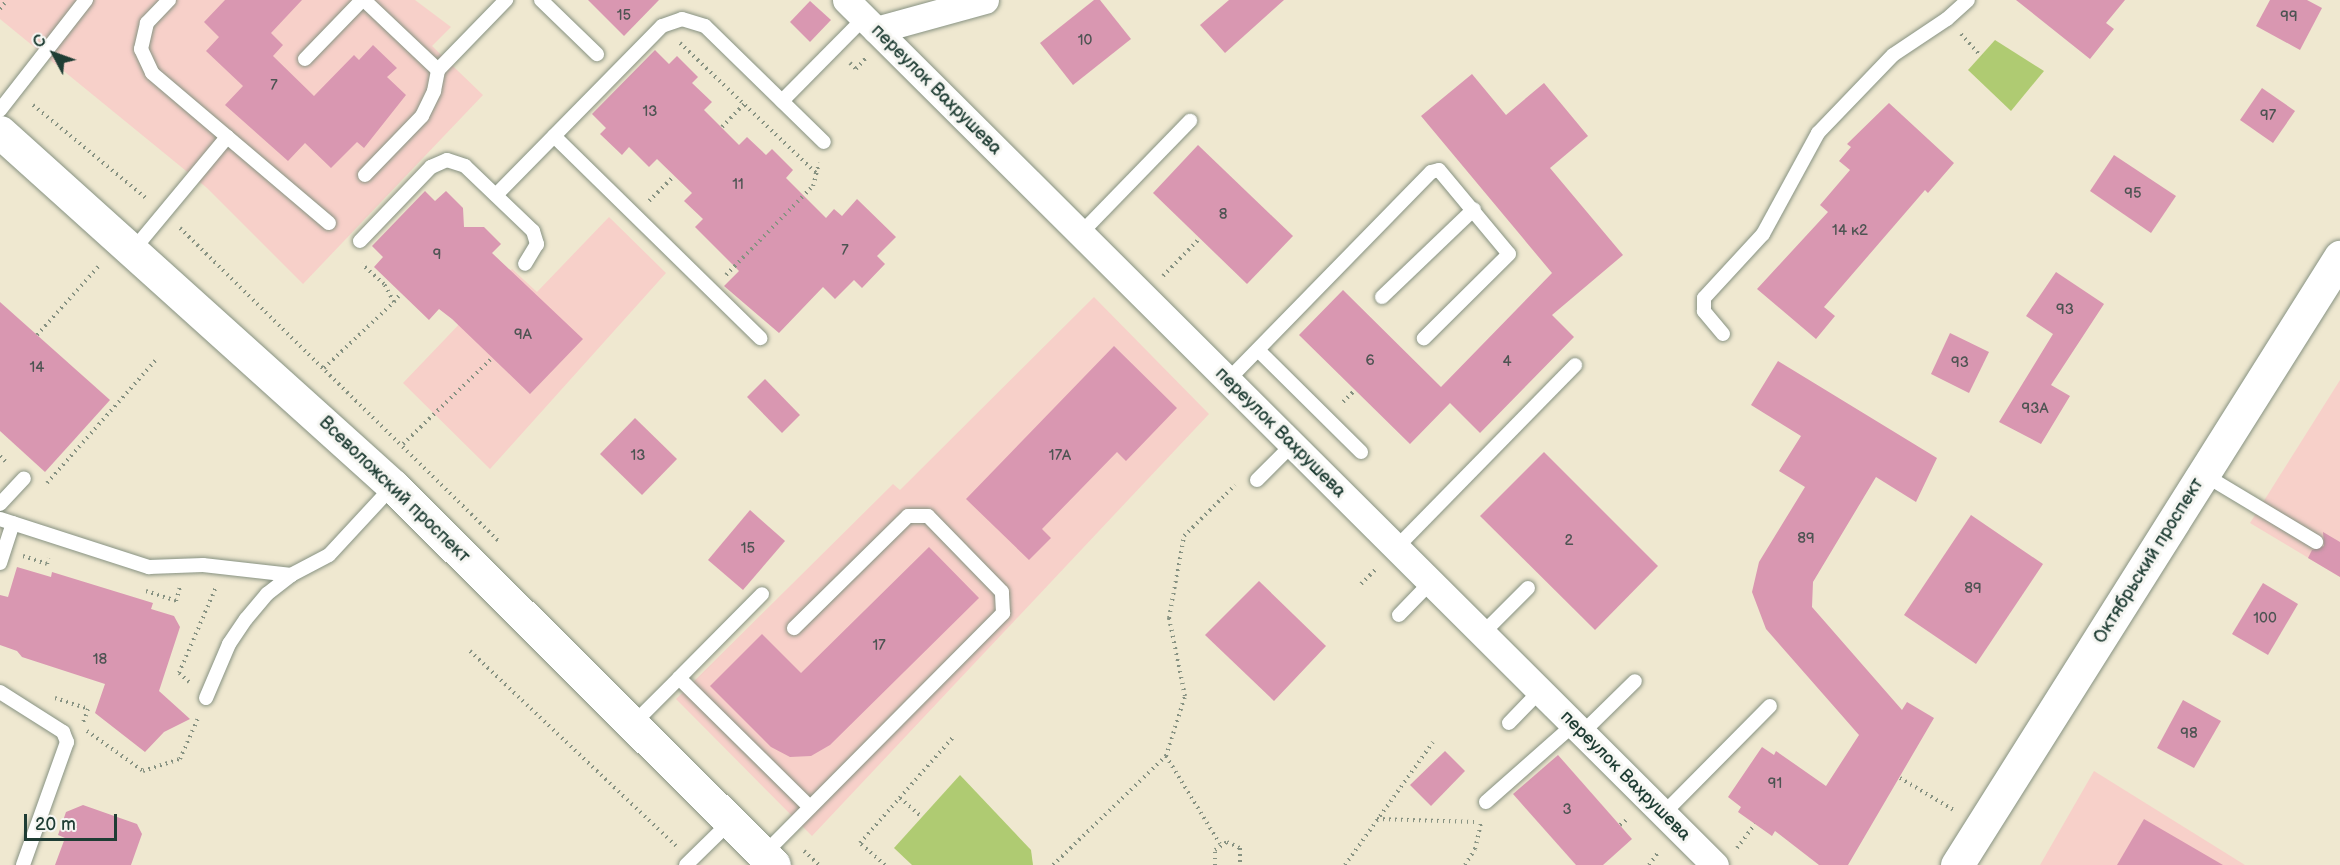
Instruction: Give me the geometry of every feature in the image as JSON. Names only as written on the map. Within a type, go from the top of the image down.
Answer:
[{"type":"street","points":[[862,16],[985,0]]},
{"type":"street","name":"переулок Вахрушева","points":[[862,16],[1663,813],[1724,860]]},
{"type":"street","name":"Всеволожский проспект","points":[[2,134],[134,249],[393,486],[768,860]]},
{"type":"street","name":"Октябрьский проспект","points":[[1957,865],[2203,474],[2338,266]]},
{"type":"lane","points":[[2,134],[86,0]]},
{"type":"lane","points":[[169,0],[147,23],[141,49],[152,73],[329,223]]},
{"type":"lane","points":[[305,59],[363,0],[438,70]]},
{"type":"lane","points":[[365,176],[422,116],[434,92],[438,70],[506,0]]},
{"type":"lane","points":[[541,0],[597,54]]},
{"type":"lane","points":[[1723,334],[1704,311],[1704,298],[1763,234],[1818,134],[1893,55],[1947,19],[1968,0]]},
{"type":"lane","points":[[782,101],[862,16]]},
{"type":"lane","points":[[496,195],[662,26],[682,19],[705,26],[824,142]]},
{"type":"lane","points":[[1080,234],[1190,121]]},
{"type":"lane","points":[[554,136],[759,338]]},
{"type":"lane","points":[[134,249],[228,137]]},
{"type":"lane","points":[[360,241],[431,167],[447,160],[465,166],[533,231],[537,244],[525,264]]},
{"type":"lane","points":[[1227,381],[1431,172],[1439,170],[1446,175],[1509,254],[1424,338]]},
{"type":"lane","points":[[1382,297],[1474,209]]},
{"type":"lane","points":[[1258,350],[1361,452]]},
{"type":"lane","points":[[1396,548],[1575,365]]},
{"type":"lane","points":[[1257,480],[1292,445]]},
{"type":"lane","points":[[2203,474],[2316,542]]},
{"type":"lane","points":[[0,504],[24,478]]},
{"type":"lane","points":[[206,698],[229,644],[267,594],[291,575],[329,555],[393,486]]},
{"type":"lane","points":[[768,860],[810,807],[1003,613],[1002,592],[928,516],[908,516],[794,628]]},
{"type":"lane","points":[[0,563],[7,521],[149,567],[223,568],[291,575]]},
{"type":"lane","points":[[1399,615],[1430,583]]},
{"type":"lane","points":[[1482,634],[1528,588]]},
{"type":"lane","points":[[632,725],[762,594]]},
{"type":"lane","points":[[679,678],[810,807]]},
{"type":"lane","points":[[1486,802],[1635,681]]},
{"type":"lane","points":[[1509,723],[1540,691]]},
{"type":"lane","points":[[0,692],[63,732],[67,742],[23,865]]},
{"type":"lane","points":[[1663,813],[1770,706]]},
{"type":"lane","points":[[689,863],[729,822]]},
{"type":"path","points":[[0,9],[7,0]]},
{"type":"path","points":[[662,26],[816,173]]},
{"type":"path","points":[[1953,41],[1970,26]]},
{"type":"path","points":[[1962,35],[1981,56]]},
{"type":"path","points":[[722,127],[764,84]]},
{"type":"path","points":[[711,291],[813,186],[824,142]]},
{"type":"path","points":[[635,216],[674,176]]},
{"type":"path","points":[[1156,283],[1200,238]]},
{"type":"path","points":[[360,241],[360,254],[356,258],[384,284],[394,302]]},
{"type":"path","points":[[37,335],[99,266]]},
{"type":"path","points":[[324,368],[401,293]]},
{"type":"path","points":[[403,444],[492,358]]},
{"type":"path","points":[[0,456],[39,491],[156,360]]},
{"type":"path","points":[[1053,865],[1166,756],[1185,696],[1169,618],[1184,536],[1224,496]]},
{"type":"path","points":[[44,695],[88,709],[82,726],[143,771],[180,759],[206,698],[179,673],[223,568]]},
{"type":"path","points":[[153,594],[176,601],[179,592]]},
{"type":"path","points":[[470,651],[689,863]]},
{"type":"path","points":[[885,865],[860,843],[954,736]]},
{"type":"path","points":[[1346,865],[1432,742]]},
{"type":"path","points":[[1166,756],[1220,844]]},
{"type":"path","points":[[1900,778],[1960,814]]},
{"type":"path","points":[[900,798],[922,817]]},
{"type":"path","points":[[1465,865],[1475,849],[1486,802]]},
{"type":"path","points":[[1376,819],[1482,822]]},
{"type":"path","points":[[1724,860],[1755,824]]},
{"type":"path","points":[[1215,865],[1213,858],[1220,844],[1227,842],[1240,848],[1240,865]]},
{"type":"path","points":[[1649,865],[1663,844]]},
{"type":"shaded area","points":[[0,0],[415,0],[451,27],[432,46],[483,95],[303,284],[207,188],[0,19]]},
{"type":"shaded area","points":[[609,217],[666,273],[490,469],[403,383],[512,269],[537,292]]},
{"type":"shaded area","points":[[1094,297],[1209,414],[812,836],[676,699],[893,484],[900,490]]},
{"type":"shaded area","points":[[2340,380],[2340,577],[2250,523]]},
{"type":"shaded area","points":[[2094,771],[2245,865],[2040,865]]},
{"type":"green space","points":[[1995,40],[2044,71],[2011,111],[1968,70]]},
{"type":"green space","points":[[960,775],[1031,850],[1033,865],[912,865],[894,848]]},
{"type":"building","points":[[225,0],[302,0],[271,33],[283,45],[273,56],[314,96],[354,55],[359,60],[373,45],[397,68],[387,77],[406,95],[364,148],[357,142],[331,168],[305,143],[288,161],[225,105],[243,86],[206,51],[219,37],[204,22]]},
{"type":"building","points":[[588,0],[659,0],[624,36]]},
{"type":"building","points":[[1094,0],[1100,0],[1131,39],[1073,85],[1040,43]]},
{"type":"building","points":[[1229,0],[1284,0],[1225,53],[1200,25]]},
{"type":"building","points":[[2016,0],[2125,0],[2106,23],[2114,29],[2090,59]]},
{"type":"building","points":[[2270,0],[2307,0],[2322,8],[2300,50],[2256,26]]},
{"type":"building","points":[[810,1],[831,20],[810,42],[790,22]]},
{"type":"building","points":[[655,50],[669,64],[677,56],[698,77],[692,83],[712,102],[704,110],[739,145],[747,137],[766,155],[772,149],[793,170],[786,178],[826,218],[834,209],[842,216],[857,199],[896,237],[877,256],[885,264],[862,288],[854,280],[835,299],[823,287],[779,333],[724,286],[739,271],[695,227],[703,219],[684,201],[692,193],[657,159],[649,167],[629,147],[622,155],[600,134],[606,128],[592,114]]},
{"type":"building","points":[[1472,74],[1506,115],[1544,83],[1588,136],[1550,168],[1623,255],[1552,315],[1574,337],[1480,433],[1450,403],[1410,444],[1299,335],[1343,290],[1441,387],[1552,273],[1421,116]]},
{"type":"building","points":[[2262,88],[2295,111],[2273,143],[2240,120]]},
{"type":"building","points":[[1889,103],[1954,163],[1928,193],[1925,190],[1824,307],[1835,316],[1816,339],[1757,289],[1828,212],[1820,205],[1850,170],[1839,161],[1851,147],[1847,144]]},
{"type":"building","points":[[1198,145],[1293,236],[1247,284],[1153,193]]},
{"type":"building","points":[[2114,155],[2176,196],[2151,233],[2090,191]]},
{"type":"building","points":[[425,191],[435,201],[446,191],[463,208],[464,227],[484,227],[501,244],[492,253],[583,339],[530,394],[452,319],[439,309],[429,320],[374,267],[383,257],[372,246]]},
{"type":"building","points":[[2056,272],[2104,304],[2051,385],[2070,396],[2041,444],[1999,422],[2053,334],[2026,316]]},
{"type":"building","points":[[0,302],[110,400],[45,472],[0,431]]},
{"type":"building","points":[[1950,333],[1989,352],[1969,393],[1931,374]]},
{"type":"building","points":[[1114,346],[1177,408],[1126,461],[1117,452],[1042,529],[1051,538],[1029,560],[966,499]]},
{"type":"building","points":[[1778,361],[1937,458],[1916,502],[1876,477],[1813,582],[1812,607],[1902,710],[1907,702],[1934,718],[1848,865],[1819,865],[1775,831],[1772,836],[1738,812],[1741,807],[1728,797],[1762,747],[1774,755],[1776,751],[1826,786],[1859,735],[1766,629],[1752,592],[1759,562],[1805,487],[1779,471],[1801,436],[1751,405]]},
{"type":"building","points":[[765,379],[800,415],[782,433],[747,397]]},
{"type":"building","points":[[635,418],[677,459],[642,495],[600,454]]},
{"type":"building","points":[[1544,452],[1658,566],[1595,630],[1480,516]]},
{"type":"building","points":[[750,510],[785,541],[743,590],[708,560]]},
{"type":"building","points":[[1971,515],[2043,564],[1976,664],[1904,615]]},
{"type":"building","points":[[2323,532],[2340,542],[2340,577],[2308,558],[2312,550],[2324,546]]},
{"type":"building","points":[[929,547],[979,598],[830,745],[811,756],[790,757],[771,747],[710,686],[762,634],[801,673]]},
{"type":"building","points":[[17,567],[51,577],[52,572],[153,603],[151,609],[174,616],[180,627],[159,691],[190,719],[164,732],[145,752],[95,713],[105,684],[22,657],[17,651],[0,645],[0,595],[8,597]]},
{"type":"building","points":[[1259,581],[1326,646],[1274,701],[1205,635]]},
{"type":"building","points":[[2263,583],[2298,604],[2268,655],[2232,634]]},
{"type":"building","points":[[2183,700],[2221,721],[2194,768],[2157,748]]},
{"type":"building","points":[[1445,751],[1465,771],[1431,806],[1410,785]]},
{"type":"building","points":[[1558,755],[1632,839],[1603,865],[1576,865],[1513,794]]},
{"type":"building","points":[[83,805],[137,824],[142,834],[131,865],[55,865],[65,838],[58,835],[66,812]]},
{"type":"building","points":[[2144,819],[2223,865],[2117,865]]}]
